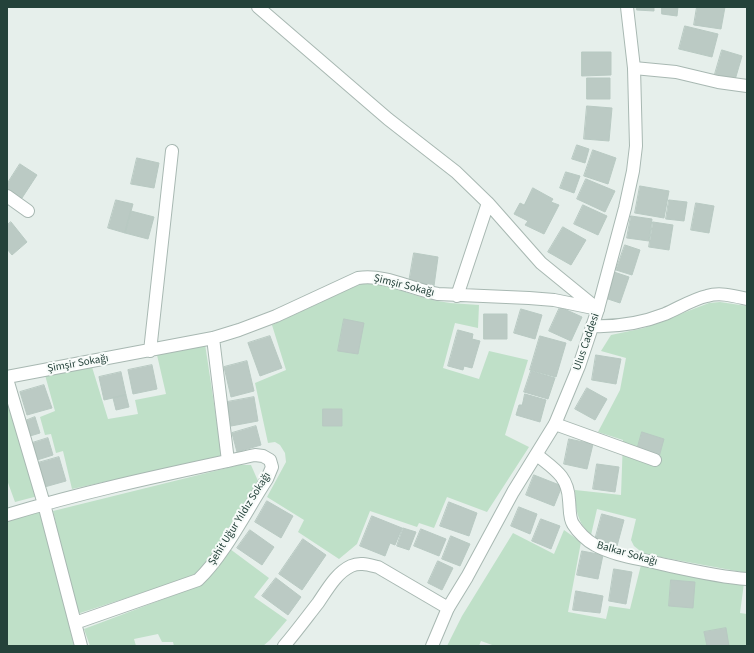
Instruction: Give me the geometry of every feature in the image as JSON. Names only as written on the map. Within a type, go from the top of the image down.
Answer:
[{"type":"street","points":[[258,7],[388,119],[456,172],[488,203],[541,263],[598,309]]},
{"type":"street","name":"Ulus Caddesi","points":[[432,646],[448,608],[467,577],[513,492],[556,424],[579,366],[598,309],[625,208],[633,171],[636,146],[634,68],[627,7]]},
{"type":"street","points":[[634,68],[676,72],[718,82],[747,86]]},
{"type":"street","points":[[150,350],[172,151]]},
{"type":"street","points":[[7,196],[28,211]]},
{"type":"street","points":[[457,296],[488,203]]},
{"type":"street","name":"Şimşir Sokağı","points":[[7,378],[212,338],[239,330],[276,316],[358,278],[384,278],[424,292],[438,294],[554,300],[598,309]]},
{"type":"street","points":[[592,326],[606,326],[640,321],[664,314],[707,296],[718,294],[747,299]]},
{"type":"street","points":[[212,338],[228,461]]},
{"type":"street","points":[[7,378],[44,504],[81,646]]},
{"type":"street","points":[[556,424],[655,460]]},
{"type":"street","name":"Şehit Uğur Yıldız Sokağı","points":[[7,515],[107,488],[255,455],[263,456],[270,460],[272,467],[258,492],[221,552],[208,571],[198,580],[75,623]]},
{"type":"street","name":"Balkar Sokağı","points":[[537,455],[563,478],[568,491],[571,519],[573,524],[594,545],[615,553],[643,560],[747,579]]},
{"type":"street","points":[[284,646],[342,572],[357,565],[366,564],[378,567],[448,608]]},
{"type":"green space","points":[[367,282],[389,286],[432,300],[479,305],[478,328],[455,323],[443,368],[479,379],[489,351],[528,360],[505,435],[529,447],[487,512],[447,497],[434,528],[419,523],[417,527],[370,511],[357,544],[339,559],[298,532],[304,520],[267,497],[286,462],[285,453],[280,445],[275,442],[268,443],[255,383],[286,370],[272,325]]},
{"type":"green space","points":[[720,302],[747,306],[747,573],[644,554],[634,546],[631,540],[636,519],[597,509],[591,535],[582,525],[576,503],[575,490],[621,495],[623,440],[598,432],[620,390],[626,358],[601,351],[611,335],[644,328],[709,303]]},
{"type":"green space","points":[[205,344],[222,456],[72,489],[63,451],[56,453],[51,434],[45,435],[40,417],[55,411],[45,375],[92,367],[108,419],[138,414],[135,400],[166,394],[157,355]]},
{"type":"green space","points":[[7,400],[38,496],[15,502],[7,480]]},
{"type":"green space","points":[[239,465],[251,465],[258,481],[215,552],[201,571],[194,576],[77,614],[53,511]]},
{"type":"green space","points":[[41,511],[74,646],[7,646],[7,521]]},
{"type":"green space","points":[[564,530],[581,542],[568,612],[606,619],[609,606],[630,609],[641,565],[744,583],[740,613],[747,614],[747,646],[495,646],[481,641],[479,646],[447,646],[462,616],[513,533],[554,554]]},
{"type":"green space","points":[[230,549],[269,578],[254,597],[287,620],[263,646],[174,646],[173,642],[162,642],[158,634],[134,639],[136,646],[90,646],[84,629],[204,583]]},
{"type":"building","points":[[637,7],[654,7],[654,11],[637,10]]},
{"type":"building","points":[[662,7],[678,7],[677,16],[662,14]]},
{"type":"building","points":[[697,7],[725,7],[721,29],[694,25]]},
{"type":"building","points":[[685,26],[718,34],[712,57],[679,49]]},
{"type":"building","points":[[722,50],[742,56],[735,80],[715,74]]},
{"type":"building","points":[[582,52],[611,52],[611,75],[582,76]]},
{"type":"building","points":[[587,78],[610,78],[610,99],[587,99]]},
{"type":"building","points":[[587,106],[612,108],[609,141],[584,139]]},
{"type":"building","points":[[577,145],[589,149],[585,163],[572,159]]},
{"type":"building","points":[[593,150],[616,158],[608,184],[584,176]]},
{"type":"building","points":[[137,158],[159,163],[154,188],[131,184]]},
{"type":"building","points":[[20,164],[37,175],[22,198],[7,189],[7,184]]},
{"type":"building","points":[[566,172],[580,176],[574,193],[560,188]]},
{"type":"building","points":[[586,179],[615,191],[605,212],[577,199]]},
{"type":"building","points":[[640,186],[669,191],[664,218],[635,213]]},
{"type":"building","points":[[533,188],[553,199],[551,202],[559,205],[544,234],[525,225],[528,221],[514,214],[520,203],[524,205]]},
{"type":"building","points":[[116,200],[133,204],[125,233],[108,228]]},
{"type":"building","points":[[669,200],[687,202],[684,221],[666,219]]},
{"type":"building","points":[[696,203],[714,206],[709,233],[691,230]]},
{"type":"building","points":[[583,205],[607,216],[598,235],[574,224]]},
{"type":"building","points":[[131,211],[154,217],[148,239],[125,233]]},
{"type":"building","points":[[631,216],[652,219],[649,241],[627,238]]},
{"type":"building","points":[[11,222],[27,242],[12,255],[7,249],[7,225]]},
{"type":"building","points":[[653,222],[673,225],[669,250],[649,247]]},
{"type":"building","points":[[563,227],[586,240],[571,265],[548,252]]},
{"type":"building","points":[[625,245],[640,250],[632,275],[616,270]]},
{"type":"building","points":[[414,253],[438,257],[434,286],[409,282]]},
{"type":"building","points":[[614,272],[629,277],[620,303],[605,298]]},
{"type":"building","points":[[560,307],[582,317],[571,341],[549,331]]},
{"type":"building","points":[[521,309],[542,315],[535,339],[514,333]]},
{"type":"building","points":[[484,314],[507,314],[507,339],[484,339]]},
{"type":"building","points":[[344,319],[364,323],[358,354],[338,351]]},
{"type":"building","points":[[458,330],[473,334],[472,339],[480,341],[472,368],[464,366],[463,370],[448,366]]},
{"type":"building","points":[[270,336],[282,368],[260,376],[248,343]]},
{"type":"building","points":[[540,336],[566,343],[556,377],[530,370]]},
{"type":"building","points":[[596,355],[621,359],[616,384],[592,380]]},
{"type":"building","points":[[247,361],[254,391],[231,397],[224,367]]},
{"type":"building","points":[[152,365],[157,389],[133,394],[128,370]]},
{"type":"building","points":[[531,371],[555,378],[548,399],[524,392]]},
{"type":"building","points":[[121,372],[126,395],[104,400],[99,377]]},
{"type":"building","points":[[44,385],[52,408],[27,415],[20,392]]},
{"type":"building","points":[[587,388],[607,399],[595,420],[575,409]]},
{"type":"building","points":[[525,394],[546,400],[540,422],[516,415],[519,405],[522,405]]},
{"type":"building","points":[[126,395],[129,407],[116,410],[113,398]]},
{"type":"building","points":[[254,397],[258,421],[231,426],[227,402]]},
{"type":"building","points":[[323,409],[342,409],[342,426],[323,426]]},
{"type":"building","points":[[35,417],[40,433],[30,436],[25,421]]},
{"type":"building","points":[[256,426],[261,445],[237,452],[232,433]]},
{"type":"building","points":[[642,432],[664,439],[659,457],[637,450]]},
{"type":"building","points":[[48,438],[53,455],[34,461],[29,444]]},
{"type":"building","points":[[569,439],[593,444],[587,469],[564,464]]},
{"type":"building","points":[[59,457],[66,481],[41,488],[34,464]]},
{"type":"building","points":[[597,464],[619,467],[615,492],[593,489]]},
{"type":"building","points":[[534,475],[562,486],[554,506],[526,495]]},
{"type":"building","points":[[267,501],[293,516],[281,538],[255,522]]},
{"type":"building","points":[[449,502],[477,513],[469,536],[440,526]]},
{"type":"building","points":[[519,507],[537,514],[530,534],[511,526]]},
{"type":"building","points":[[602,514],[624,520],[617,546],[595,540]]},
{"type":"building","points":[[372,516],[402,528],[395,545],[390,543],[385,556],[360,546]]},
{"type":"building","points":[[541,519],[560,526],[551,549],[532,541]]},
{"type":"building","points":[[403,528],[416,532],[409,550],[397,546]]},
{"type":"building","points":[[421,529],[446,539],[439,556],[414,546]]},
{"type":"building","points":[[250,530],[274,547],[262,565],[237,548]]},
{"type":"building","points":[[451,536],[470,544],[460,566],[442,559]]},
{"type":"building","points":[[303,539],[326,555],[302,590],[279,574]]},
{"type":"building","points":[[582,551],[603,555],[598,579],[577,575]]},
{"type":"building","points":[[438,561],[453,568],[442,590],[428,583]]},
{"type":"building","points":[[614,569],[632,572],[626,604],[609,601]]},
{"type":"building","points":[[276,578],[301,597],[288,615],[262,596]]},
{"type":"building","points":[[671,580],[695,582],[693,608],[669,606]]},
{"type":"building","points":[[576,591],[603,596],[600,613],[573,610]]},
{"type":"building","points":[[726,628],[729,646],[707,646],[704,632]]}]
